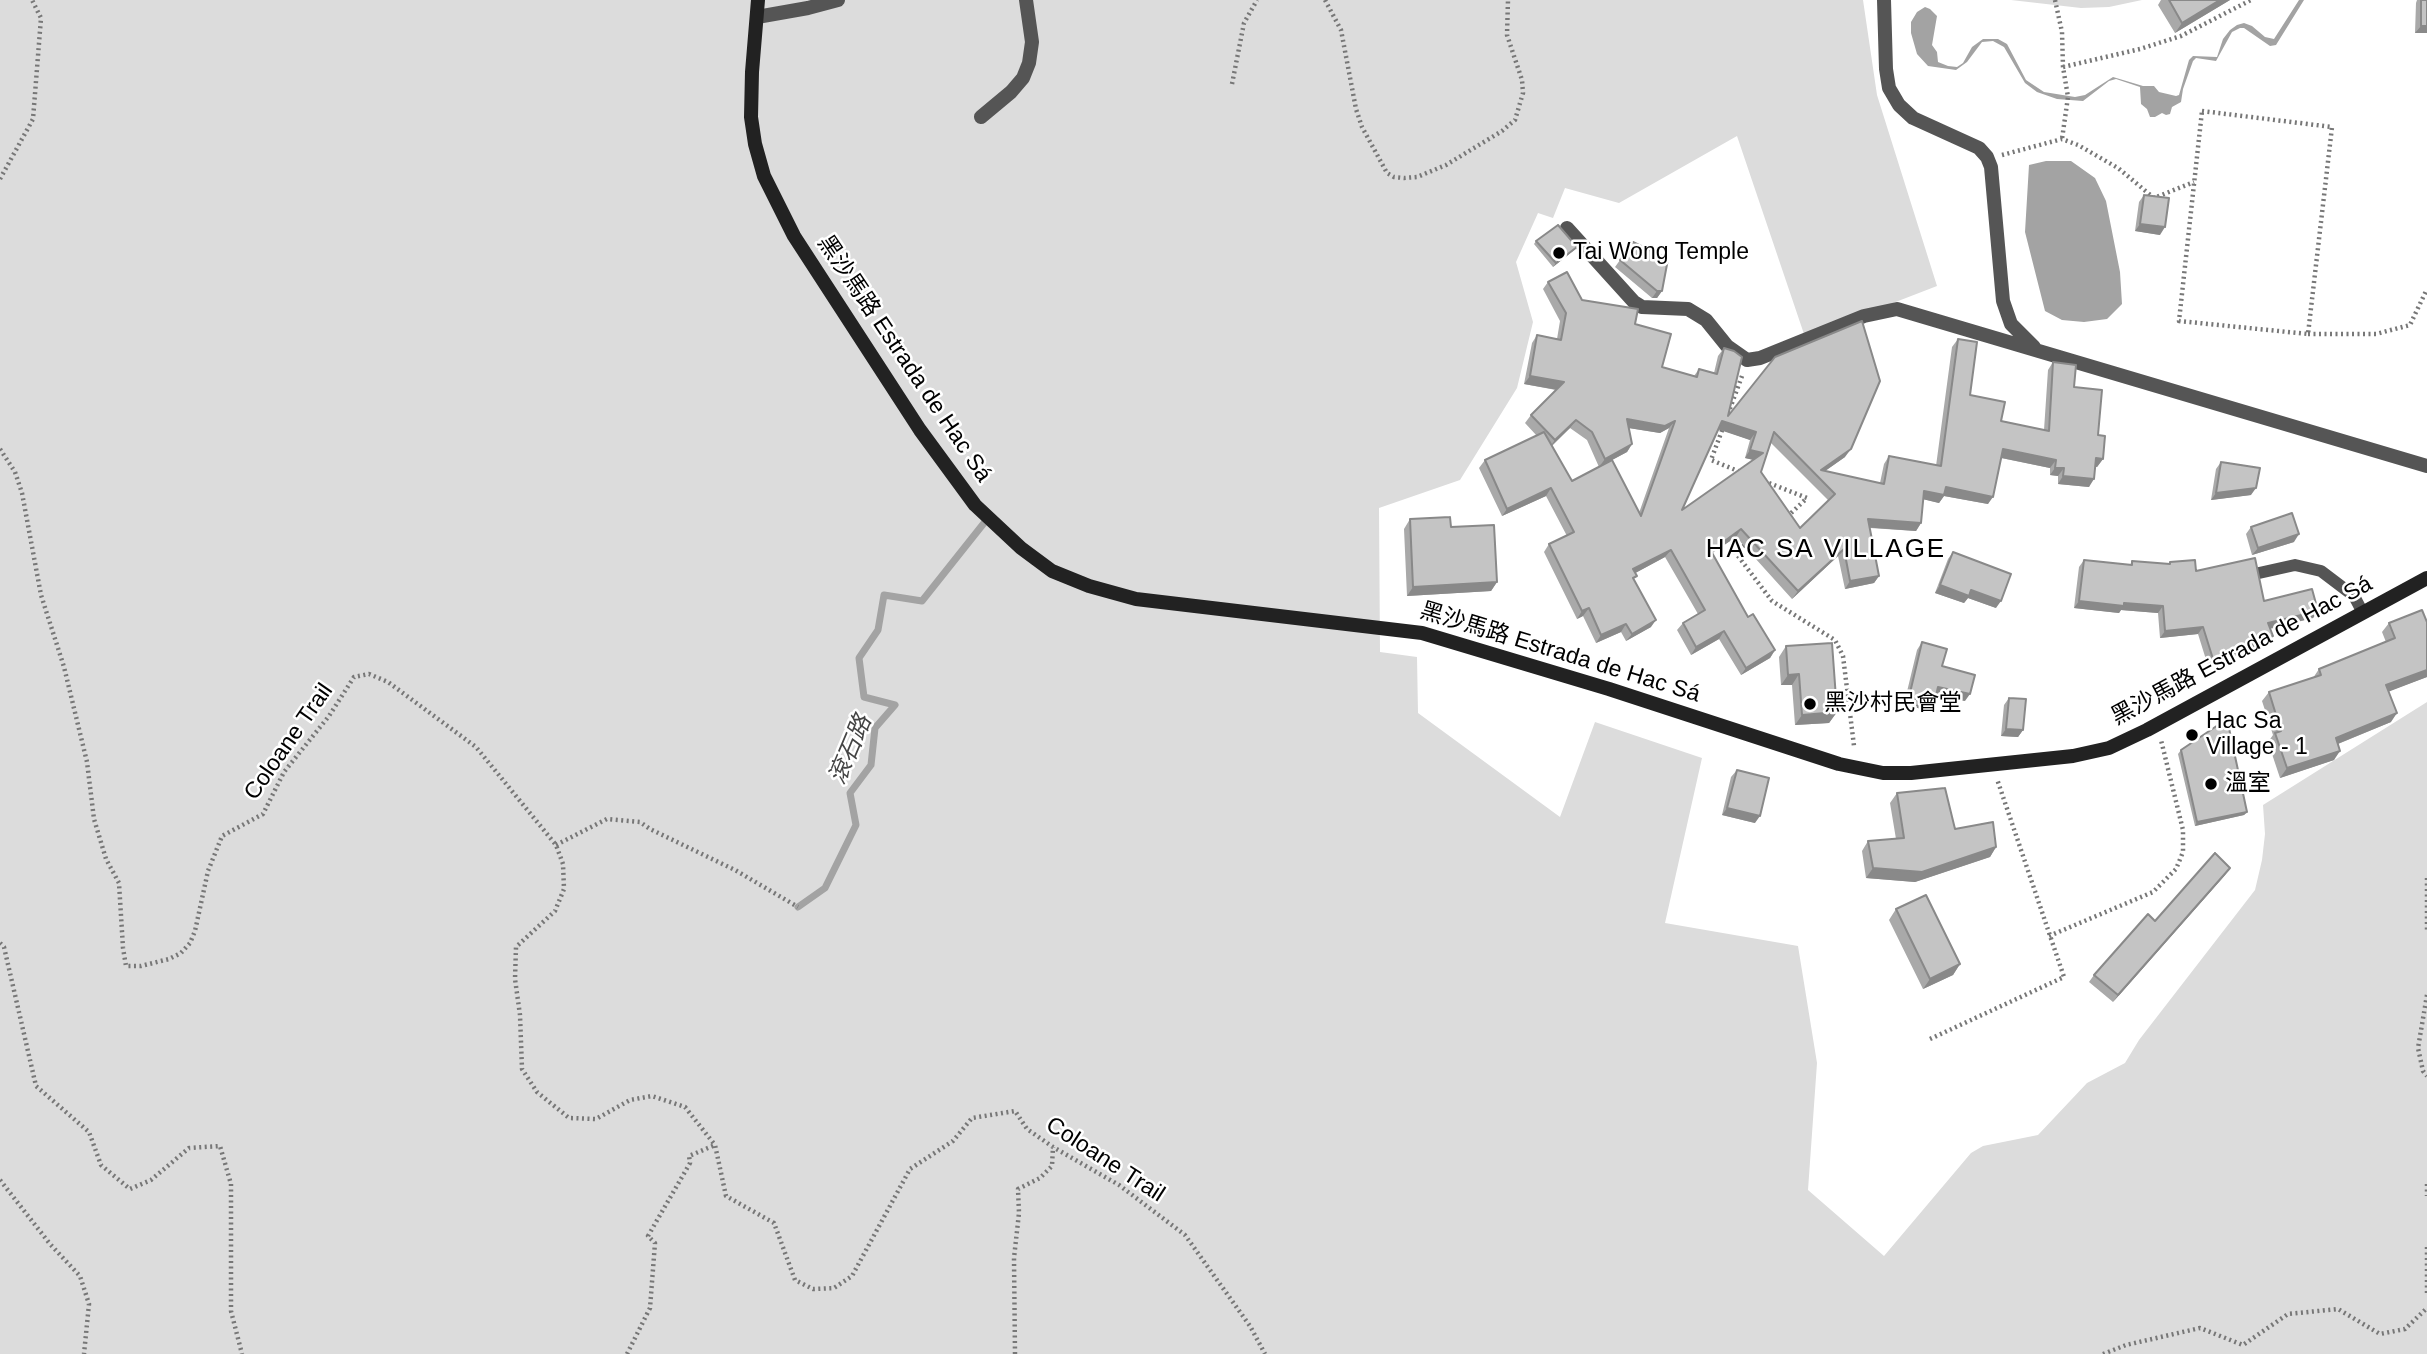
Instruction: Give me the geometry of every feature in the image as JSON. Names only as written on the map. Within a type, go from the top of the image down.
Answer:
[{"type":"main road","name":"黑沙馬路 Estrada de Hac Sá","points":[[758,0],[751,117],[755,144],[778,206],[802,247],[956,481],[997,528],[1052,570],[1089,586],[1136,598],[1422,633],[1609,689],[1810,755],[1860,769],[1911,773],[2073,756],[2109,748],[2157,725],[2427,578]]},
{"type":"street","points":[[757,17],[808,4],[838,0]]},
{"type":"street","points":[[981,117],[1017,85],[1029,63],[1032,42],[1026,0]]},
{"type":"street","points":[[1884,0],[1886,69],[1889,88],[1899,105],[1913,117],[1979,148],[1989,161],[2003,301],[2011,324],[2038,350]]},
{"type":"street","points":[[1567,228],[1634,302],[1642,307],[1688,309],[1706,320],[1727,346],[1747,360],[1772,354],[1852,320],[1898,309],[2427,466]]},
{"type":"lane","points":[[2259,573],[2295,565],[2321,571],[2354,596],[2363,613]]},
{"type":"path","points":[[0,179],[33,119],[41,18],[32,0]]},
{"type":"path","points":[[1232,84],[1244,23],[1257,0]]},
{"type":"path","points":[[1325,0],[1341,30],[1362,127],[1387,173],[1404,178],[1417,177],[1446,165],[1502,131],[1515,120],[1523,93],[1522,80],[1507,36],[1508,0]]},
{"type":"path","points":[[2055,0],[2062,32],[2063,67],[2068,99],[2063,139]]},
{"type":"path","points":[[2063,67],[2140,49],[2181,36],[2251,0]]},
{"type":"path","points":[[2308,334],[2332,127],[2202,111],[2179,321],[2308,334],[2376,334],[2410,325],[2427,289]]},
{"type":"path","points":[[1989,161],[2022,148],[2063,139],[2118,168],[2154,198],[2194,182]]},
{"type":"path","points":[[1747,360],[1711,460],[1747,474]]},
{"type":"path","name":"Coloane Trail","points":[[0,449],[15,472],[22,493],[41,595],[64,667],[87,762],[94,819],[106,859],[119,883],[126,966],[141,966],[169,959],[181,953],[190,943],[208,871],[222,836],[263,814],[284,772],[330,716],[354,677],[369,674],[388,682],[476,747],[556,845],[563,864],[564,889],[555,911],[516,947],[514,979],[520,1015],[522,1069],[537,1093],[569,1118],[596,1119],[630,1100],[652,1096],[685,1107],[716,1145],[726,1196],[774,1223],[796,1280],[813,1289],[834,1288],[852,1276],[910,1169],[953,1141],[972,1118],[1015,1111],[1027,1129],[1119,1185],[1185,1236],[1250,1325],[1265,1354]]},
{"type":"path","points":[[1759,479],[1807,498],[1786,518]]},
{"type":"path","points":[[1755,538],[1735,552],[1772,601],[1835,640],[1843,656],[1854,746]]},
{"type":"path","points":[[2049,936],[2153,892],[2176,869],[2183,852],[2183,830],[2157,725]]},
{"type":"path","points":[[1930,1039],[2064,977],[1992,764]]},
{"type":"path","points":[[556,845],[607,819],[640,822],[735,870],[798,907]]},
{"type":"path","points":[[2427,878],[2427,930]]},
{"type":"path","points":[[0,943],[4,947],[36,1086],[89,1132],[101,1165],[130,1189],[151,1180],[190,1148],[220,1146],[231,1184],[232,1311],[242,1354]]},
{"type":"path","points":[[2427,995],[2418,1048],[2423,1071],[2427,1076]]},
{"type":"path","points":[[627,1354],[650,1308],[655,1243],[648,1236],[690,1163],[689,1156],[716,1145]]},
{"type":"path","points":[[1015,1354],[1014,1258],[1018,1189],[1040,1178],[1052,1166],[1053,1147]]},
{"type":"path","points":[[0,1180],[50,1244],[80,1276],[89,1304],[84,1354]]},
{"type":"path","points":[[2427,1184],[2427,1196]]},
{"type":"path","points":[[2427,1247],[2427,1294]]},
{"type":"path","points":[[2103,1354],[2126,1345],[2200,1328],[2243,1345],[2288,1314],[2338,1309],[2380,1334],[2405,1329],[2427,1308]]},
{"type":"shaded area","points":[[0,0],[1863,0],[1877,95],[1937,286],[1805,337],[1737,136],[1619,203],[1565,188],[1553,218],[1538,213],[1516,262],[1533,322],[1517,388],[1460,480],[1379,508],[1380,652],[1417,657],[1418,713],[1560,817],[1595,722],[1702,758],[1665,923],[1798,946],[1817,1063],[1808,1190],[1884,1256],[1971,1153],[1983,1146],[2038,1135],[2087,1083],[2125,1063],[2139,1040],[2255,890],[2265,834],[2263,805],[2427,702],[2427,1354],[0,1354]]},
{"type":"shaded area","points":[[2011,0],[2142,0],[2109,7],[2081,8]]},
{"type":"shaded area","points":[[2299,0],[2304,0],[2276,45],[2270,46],[2244,28],[2232,32],[2216,61],[2196,58],[2193,61],[2181,102],[2172,107],[2170,114],[2162,113],[2155,117],[2150,117],[2141,104],[2140,87],[2116,79],[2109,81],[2083,101],[2057,99],[2037,92],[2025,83],[2004,47],[1993,41],[1982,42],[1967,62],[1956,70],[1928,66],[1917,54],[1911,33],[1911,22],[1917,12],[1925,7],[1937,16],[1932,45],[1937,52],[1938,62],[1948,66],[1957,67],[1963,63],[1972,47],[1983,39],[1998,39],[2007,44],[2026,80],[2044,92],[2075,97],[2085,95],[2113,77],[2143,86],[2154,86],[2159,92],[2176,96],[2179,95],[2189,60],[2193,56],[2217,57],[2223,39],[2230,30],[2244,23],[2265,37],[2274,39]]},
{"type":"shaded area","points":[[2046,161],[2071,161],[2095,178],[2106,201],[2120,272],[2122,304],[2107,319],[2084,322],[2062,320],[2045,311],[2025,232],[2029,165]]},
{"type":"building","points":[[2169,0],[2220,0],[2182,23]]},
{"type":"building","points":[[2421,0],[2427,0],[2427,26],[2421,26]]},
{"type":"building","points":[[2144,195],[2169,198],[2165,227],[2140,224]]},
{"type":"building","points":[[1558,225],[1577,247],[1556,263],[1536,241]]},
{"type":"building","points":[[1633,242],[1668,259],[1662,291],[1657,291],[1620,260]]},
{"type":"building","points":[[1567,272],[1582,300],[1638,309],[1635,324],[1671,334],[1662,367],[1697,377],[1699,369],[1717,374],[1724,348],[1734,351],[1742,357],[1728,416],[1775,357],[1862,321],[1880,381],[1851,449],[1821,470],[1884,484],[1889,456],[1941,466],[1958,339],[1977,342],[1970,395],[2005,402],[2001,421],[2049,431],[2053,362],[2076,365],[2074,387],[2102,390],[2098,435],[2105,436],[2103,459],[2096,458],[2094,479],[2063,476],[2064,468],[2055,468],[2056,460],[2003,449],[1993,497],[1946,487],[1944,495],[1924,491],[1921,523],[1868,519],[1879,576],[1850,581],[1844,549],[1798,591],[1741,529],[1711,551],[1748,617],[1753,614],[1775,650],[1746,668],[1724,631],[1696,647],[1683,623],[1705,610],[1671,550],[1633,569],[1637,576],[1633,578],[1656,620],[1632,634],[1626,624],[1601,635],[1589,608],[1582,611],[1549,544],[1574,532],[1551,488],[1507,509],[1485,460],[1544,432],[1572,481],[1612,460],[1641,516],[1675,421],[1665,426],[1627,419],[1632,444],[1605,459],[1592,432],[1576,420],[1555,440],[1531,415],[1564,382],[1530,376],[1537,335],[1561,340],[1566,313],[1548,282]],"holes":[[[1722,421],[1756,432],[1750,450],[1763,453],[1682,510]],[[1774,432],[1835,494],[1800,528],[1761,472]]]},
{"type":"building","points":[[2221,462],[2260,468],[2256,488],[2216,493]]},
{"type":"building","points":[[2292,513],[2299,534],[2258,548],[2251,527]]},
{"type":"building","points":[[1450,517],[1451,527],[1494,525],[1497,582],[1413,587],[1410,519]]},
{"type":"building","points":[[1953,552],[2011,574],[2001,601],[1971,590],[1969,596],[1940,585]]},
{"type":"building","points":[[2255,558],[2264,601],[2312,589],[2318,611],[2268,623],[2273,636],[2213,659],[2203,627],[2165,631],[2163,606],[2124,603],[2124,606],[2079,601],[2084,560],[2132,565],[2132,561],[2170,564],[2195,560],[2196,571]]},
{"type":"building","points":[[2422,610],[2427,622],[2427,670],[2386,685],[2397,713],[2336,738],[2340,751],[2287,768],[2275,733],[2281,731],[2269,692],[2321,675],[2319,669],[2395,638],[2389,623]]},
{"type":"building","points":[[1922,642],[1947,649],[1942,666],[1975,675],[1970,694],[1938,687],[1934,704],[1909,697]]},
{"type":"building","name":"黑沙村民會堂","points":[[1832,643],[1837,712],[1802,715],[1799,674],[1788,675],[1786,646]]},
{"type":"building","points":[[2009,698],[2026,699],[2023,730],[2006,729]]},
{"type":"building","name":"溫室","points":[[2227,719],[2247,812],[2197,822],[2181,750]]},
{"type":"building","points":[[1737,770],[1769,778],[1760,816],[1727,808]]},
{"type":"building","points":[[1945,788],[1955,829],[1993,822],[1996,847],[1922,872],[1873,868],[1868,841],[1904,838],[1897,793]]},
{"type":"building","points":[[2215,853],[2230,868],[2118,995],[2094,975],[2148,914],[2155,921]]},
{"type":"building","points":[[1926,895],[1960,964],[1930,979],[1896,909]]},
{"type":"waterway","name":"滾石路","points":[[798,907],[825,888],[856,825],[850,793],[871,765],[875,728],[895,705],[864,697],[859,658],[878,630],[884,595],[922,601],[988,518]]},
{"type":"place","name":"Tai Wong Temple","points":[[1559,253]]},
{"type":"place","name":"黑沙村民會堂","points":[[1810,704]]},
{"type":"place","name":"Hac Sa Village - 1","points":[[2192,735]]},
{"type":"place","name":"溫室","points":[[2211,784]]},
{"type":"district","name":"HAC SA VILLAGE","points":[[1826,550]]}]
